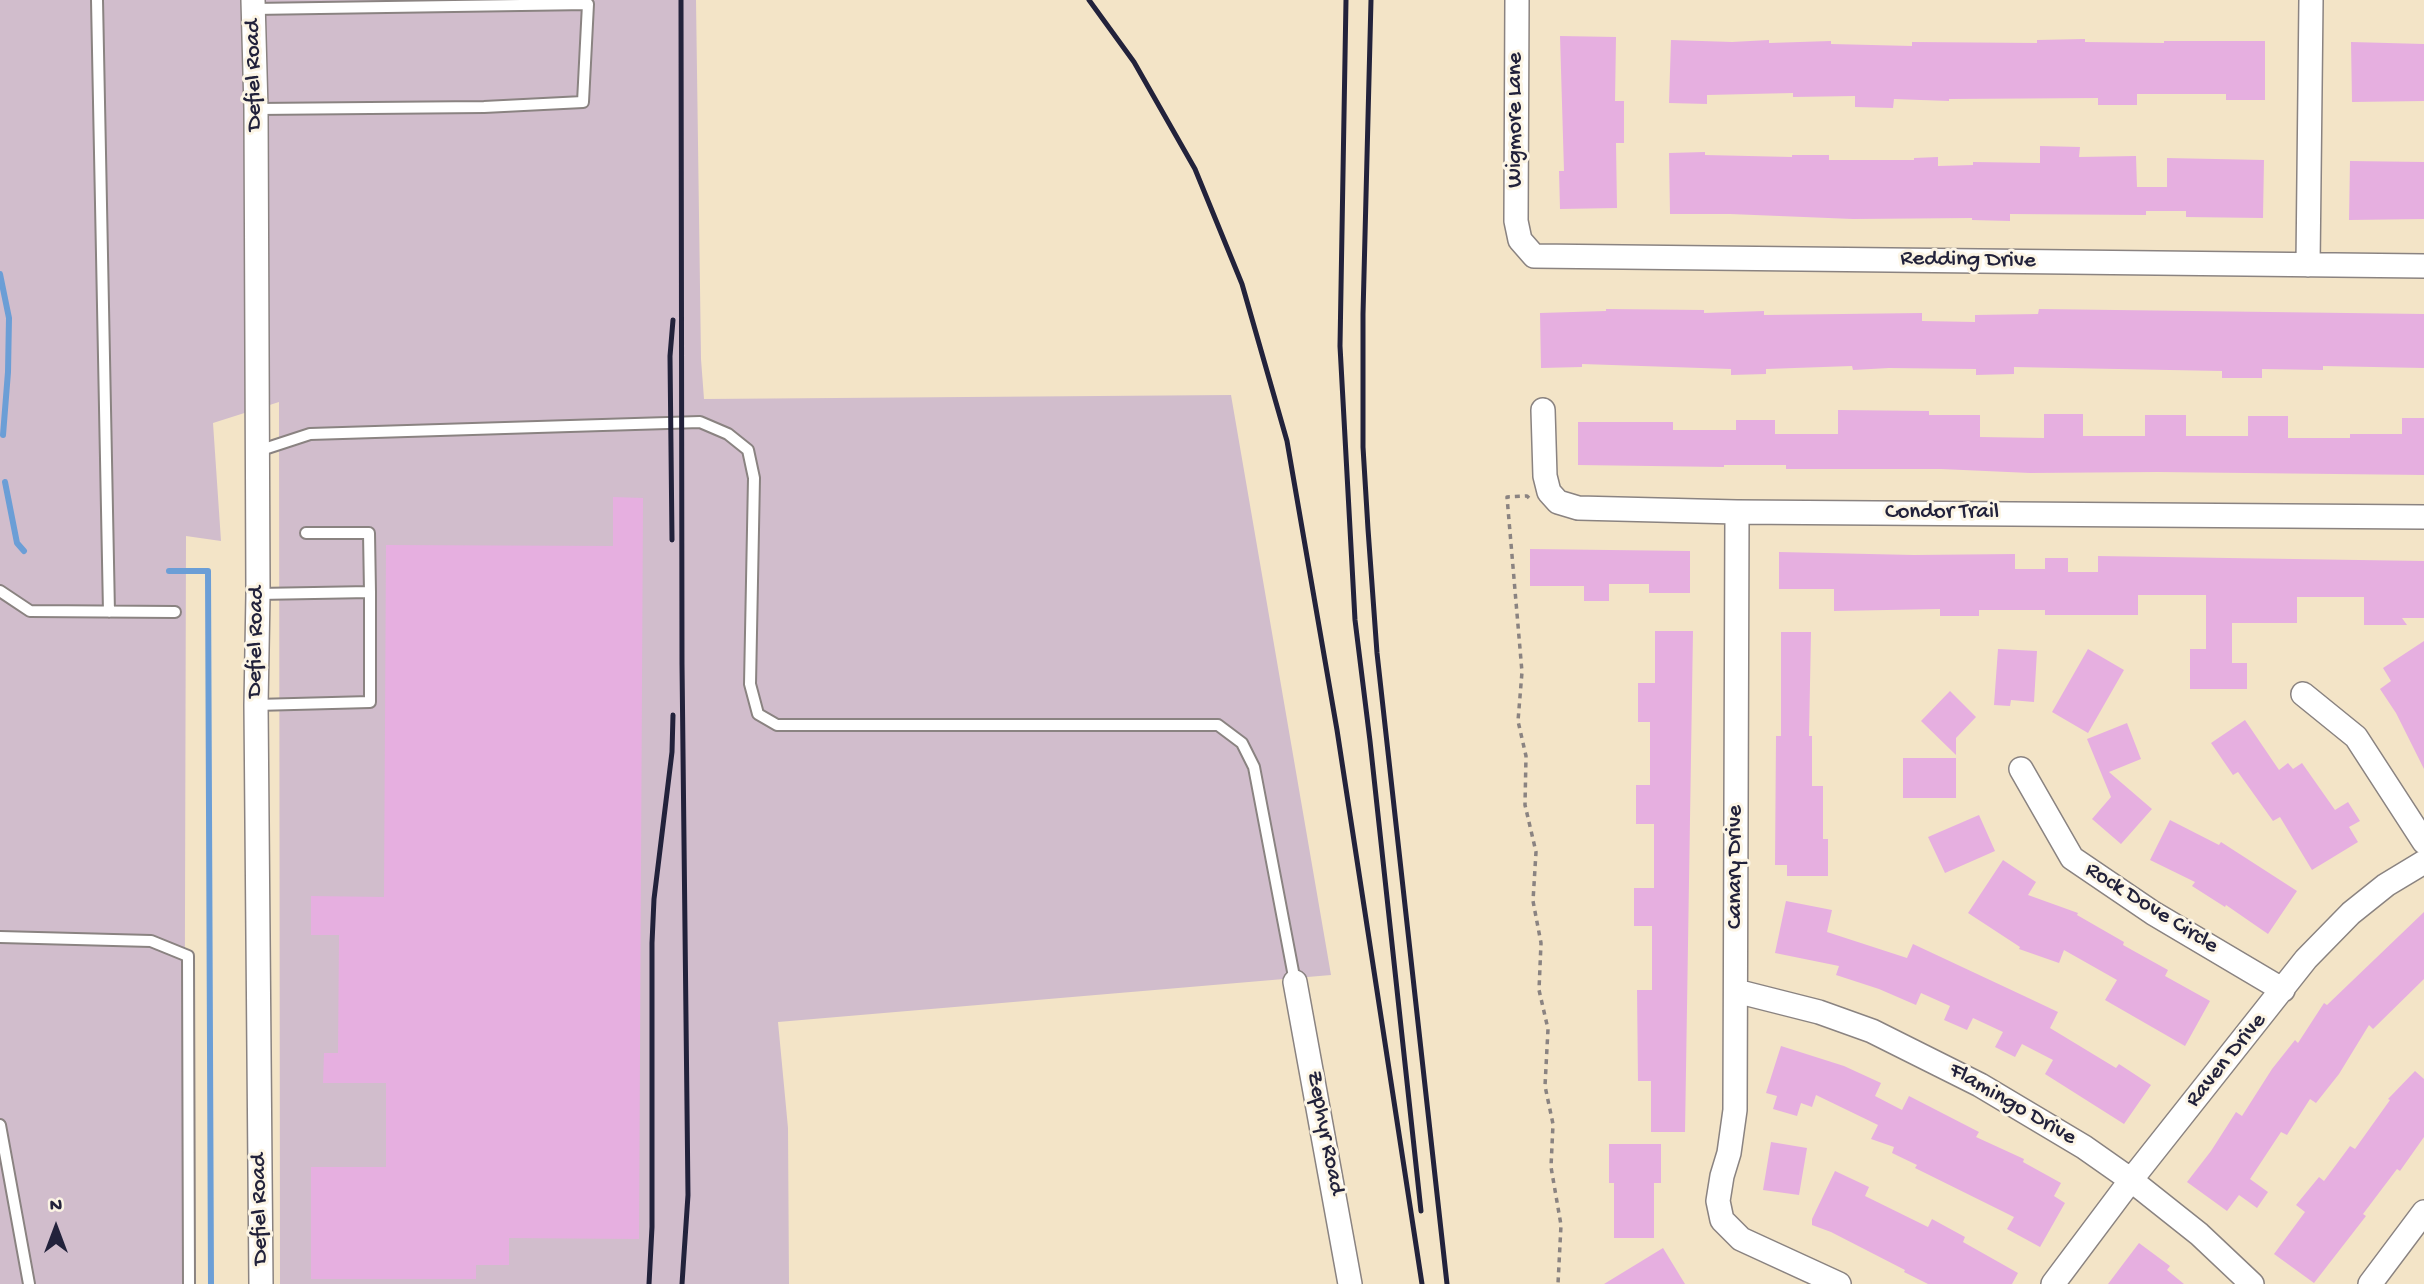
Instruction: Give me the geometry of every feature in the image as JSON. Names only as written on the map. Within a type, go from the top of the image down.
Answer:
[{"type":"street","name":"Wigmore Lane","points":[[1517,0],[1516,221],[1520,240]]},
{"type":"street","points":[[2308,265],[2311,0]]},
{"type":"street","name":"Defiel Road","points":[[253,4],[256,109],[256,705],[261,1284]]},
{"type":"street","name":"Redding Drive","points":[[1520,240],[1534,257],[2424,267]]},
{"type":"street","name":"Condor Trail","points":[[1543,410],[1545,476],[1549,492],[1558,502],[1578,509],[2424,517]]},
{"type":"street","name":"Canary Drive","points":[[1737,512],[1735,1110],[1718,1202],[1722,1220],[1741,1239],[1839,1284]]},
{"type":"street","points":[[2303,694],[2357,737],[2424,842]]},
{"type":"street","name":"Rock Dove Circle","points":[[2021,769],[2071,858],[2153,913],[2283,990]]},
{"type":"street","name":"Raven Drive","points":[[2053,1284],[2306,959],[2351,913],[2386,885],[2424,862]]},
{"type":"street","name":"Zephyr Road","points":[[1295,982],[1350,1284]]},
{"type":"street","name":"Flamingo Drive","points":[[1736,991],[1819,1012],[1872,1031],[1927,1057],[2064,1134],[2131,1181],[2199,1234],[2252,1284]]},
{"type":"street","points":[[2370,1284],[2424,1212]]},
{"type":"lane","points":[[97,0],[109,612]]},
{"type":"lane","points":[[253,4],[588,5],[583,102],[484,107],[256,109]]},
{"type":"lane","points":[[257,451],[310,434],[700,422],[728,434],[748,450],[754,478],[750,684],[758,714],[777,724],[1218,725],[1242,743],[1254,767],[1295,982]]},
{"type":"lane","points":[[256,705],[370,702],[369,533],[306,533]]},
{"type":"lane","points":[[0,591],[30,611],[174,612]]},
{"type":"lane","points":[[258,594],[370,592]]},
{"type":"lane","points":[[0,937],[151,941],[188,956],[189,1284]]},
{"type":"lane","points":[[0,1125],[29,1284]]},
{"type":"path","points":[[1535,504],[1527,496],[1507,497],[1522,672],[1518,721],[1527,756],[1525,805],[1536,852],[1533,901],[1541,943],[1539,990],[1548,1029],[1545,1086],[1553,1124],[1551,1167],[1561,1225],[1558,1284]]},
{"type":"shaded area","points":[[0,0],[696,0],[701,359],[704,399],[1231,395],[1331,975],[778,1022],[788,1128],[789,1284],[280,1284],[279,402],[213,423],[221,541],[186,536],[184,1284],[0,1284]]},
{"type":"building","points":[[1560,36],[1616,37],[1615,101],[1624,101],[1624,143],[1616,143],[1617,208],[1560,209],[1559,171],[1564,171]]},
{"type":"building","points":[[2085,39],[2085,42],[2164,43],[2265,41],[2265,100],[2226,100],[2226,94],[2137,94],[2137,105],[2098,105],[2098,98],[1949,101],[1894,99],[1893,108],[1855,107],[1855,96],[1793,97],[1793,93],[1707,95],[1707,104],[1669,103],[1671,40],[1769,40],[1769,43],[1831,41],[1831,44],[1912,46],[1912,42],[2037,43],[2037,40]]},
{"type":"building","points":[[2351,42],[2424,44],[2424,101],[2352,102]]},
{"type":"building","points":[[2040,146],[2080,147],[2079,157],[2136,156],[2137,187],[2167,187],[2167,158],[2264,160],[2263,218],[2186,217],[2186,211],[2146,211],[2146,215],[2010,214],[2010,221],[1972,218],[1853,219],[1670,214],[1669,153],[1705,152],[1705,155],[1792,157],[1829,155],[1829,160],[1914,160],[1938,157],[1938,166],[1973,165],[1973,162],[2040,163]]},
{"type":"building","points":[[2350,161],[2424,162],[2424,219],[2349,220]]},
{"type":"building","points":[[1606,309],[1704,310],[1704,313],[1764,311],[1764,315],[1922,313],[1922,321],[1975,322],[1975,315],[2038,314],[2039,309],[2424,314],[2424,368],[2323,366],[2323,370],[2262,369],[2262,378],[2222,378],[2222,371],[2014,367],[2014,374],[1976,375],[1976,369],[1853,370],[1852,366],[1766,369],[1766,374],[1731,375],[1731,369],[1582,364],[1582,367],[1541,368],[1540,313]]},
{"type":"building","points":[[1838,410],[1929,411],[1929,415],[1980,415],[1980,437],[2044,438],[2044,414],[2083,414],[2083,436],[2145,436],[2145,415],[2186,415],[2186,436],[2248,436],[2248,416],[2288,416],[2288,438],[2350,438],[2350,434],[2402,434],[2402,418],[2424,418],[2424,475],[2030,473],[1941,469],[1786,469],[1786,465],[1578,465],[1578,422],[1673,422],[1673,430],[1736,430],[1736,420],[1775,420],[1775,434],[1838,434]]},
{"type":"building","points":[[613,497],[643,498],[639,1239],[509,1238],[509,1265],[476,1265],[476,1279],[311,1279],[311,1167],[386,1167],[386,1083],[323,1083],[324,1053],[338,1053],[339,935],[311,935],[311,896],[384,897],[386,545],[613,546]]},
{"type":"building","points":[[1530,549],[1690,551],[1690,593],[1649,593],[1649,584],[1609,584],[1609,601],[1584,601],[1584,586],[1530,586]]},
{"type":"building","points":[[1779,552],[2015,554],[2015,569],[2045,569],[2045,558],[2068,558],[2068,572],[2098,572],[2098,556],[2424,561],[2424,618],[2402,618],[2407,625],[2364,625],[2364,597],[2297,597],[2297,623],[2232,623],[2232,663],[2247,663],[2247,689],[2190,689],[2190,649],[2206,649],[2206,595],[2138,595],[2138,615],[2045,615],[2045,610],[1979,610],[1979,616],[1940,616],[1940,609],[1834,611],[1834,589],[1779,589]]},
{"type":"building","points":[[1655,631],[1693,631],[1685,1132],[1651,1132],[1651,1081],[1638,1081],[1637,990],[1652,990],[1652,926],[1634,926],[1634,888],[1654,888],[1654,824],[1636,824],[1636,785],[1650,785],[1650,722],[1638,722],[1638,683],[1655,683]]},
{"type":"building","points":[[1781,632],[1811,632],[1809,736],[1812,736],[1812,786],[1823,786],[1823,839],[1828,839],[1828,876],[1787,876],[1787,865],[1775,865],[1776,736],[1781,736]]},
{"type":"building","points":[[2424,641],[2424,769],[2396,713],[2380,689],[2391,681],[2383,668]]},
{"type":"building","points":[[1998,649],[2037,651],[2034,702],[2011,700],[2010,706],[1994,705]]},
{"type":"building","points":[[2088,649],[2124,670],[2088,733],[2052,712]]},
{"type":"building","points":[[1950,691],[1976,717],[1956,738],[1956,755],[1921,721]]},
{"type":"building","points":[[2245,720],[2279,770],[2288,763],[2293,769],[2302,763],[2335,810],[2348,802],[2360,821],[2349,827],[2358,842],[2312,870],[2280,817],[2273,821],[2238,772],[2233,775],[2211,743]]},
{"type":"building","points":[[2127,723],[2141,759],[2109,772],[2152,809],[2121,844],[2092,819],[2111,797],[2087,739]]},
{"type":"building","points":[[1903,758],[1956,758],[1956,798],[1903,798]]},
{"type":"building","points":[[1979,815],[1995,851],[1945,873],[1928,837]]},
{"type":"building","points":[[2170,820],[2219,845],[2221,842],[2297,891],[2268,934],[2192,886],[2195,882],[2150,860]]},
{"type":"building","points":[[2003,860],[2036,882],[2028,895],[2078,913],[2077,915],[2124,942],[2123,945],[2168,970],[2165,976],[2210,1001],[2185,1046],[2105,1000],[2117,980],[2064,950],[2059,963],[2019,949],[2020,947],[1968,913]]},
{"type":"building","points":[[1786,901],[1832,910],[1827,932],[1907,958],[1913,944],[2058,1012],[2050,1028],[2116,1068],[2119,1064],[2151,1085],[2124,1124],[2045,1074],[2053,1060],[2022,1044],[2015,1057],[1995,1047],[2003,1032],[1973,1018],[1967,1030],[1944,1020],[1950,1006],[1921,993],[1916,1005],[1836,975],[1839,966],[1775,953]]},
{"type":"building","points":[[2424,912],[2424,979],[2373,1029],[2369,1025],[2339,1074],[2316,1103],[2310,1099],[2287,1135],[2281,1132],[2250,1179],[2268,1192],[2257,1208],[2239,1195],[2227,1211],[2187,1182],[2236,1112],[2242,1116],[2272,1069],[2295,1040],[2298,1043],[2324,1003],[2327,1005]]},
{"type":"building","points":[[1781,1046],[1844,1066],[1881,1083],[1875,1096],[1902,1110],[1909,1096],[1979,1132],[1976,1137],[2024,1159],[2023,1162],[2061,1183],[2054,1196],[2065,1203],[2040,1247],[2007,1229],[2014,1217],[1915,1168],[1917,1165],[1892,1153],[1894,1147],[1871,1139],[1878,1125],[1816,1095],[1812,1107],[1801,1103],[1797,1116],[1773,1109],[1777,1096],[1766,1093]]},
{"type":"building","points":[[2415,1071],[2424,1079],[2424,1137],[2400,1171],[2397,1169],[2363,1214],[2366,1216],[2314,1283],[2274,1254],[2305,1212],[2296,1205],[2319,1177],[2324,1181],[2350,1146],[2355,1149],[2390,1100],[2388,1099]]},
{"type":"building","points":[[1771,1142],[1807,1148],[1799,1195],[1763,1190]]},
{"type":"building","points":[[1609,1144],[1661,1144],[1661,1183],[1654,1183],[1654,1238],[1614,1238],[1614,1183],[1609,1183]]},
{"type":"building","points":[[1835,1171],[1869,1187],[1865,1196],[1928,1227],[1932,1219],[1965,1237],[1963,1242],[2018,1273],[2012,1284],[1928,1284],[1831,1232],[1812,1225],[1812,1219]]},
{"type":"building","points":[[2139,1243],[2170,1266],[2167,1270],[2184,1284],[2108,1284]]},
{"type":"building","points":[[1663,1248],[1685,1284],[1604,1284]]},
{"type":"waterway","points":[[0,274],[9,318],[3,435]]},
{"type":"waterway","points":[[5,482],[17,543],[24,551]]},
{"type":"waterway","points":[[169,571],[208,571],[211,1284]]},
{"type":"railway","points":[[681,0],[682,664],[688,1195],[682,1284]]},
{"type":"railway","points":[[1089,0],[1134,62],[1195,169],[1242,284],[1287,441],[1337,730],[1422,1284]]},
{"type":"railway","points":[[1346,0],[1340,346],[1355,620],[1421,1211]]},
{"type":"railway","points":[[1371,0],[1363,314],[1363,447],[1377,653],[1447,1284]]},
{"type":"railway","points":[[672,540],[670,356],[673,320]]},
{"type":"railway","points":[[649,1284],[652,1227],[652,943],[654,899],[672,752],[673,715]]}]
